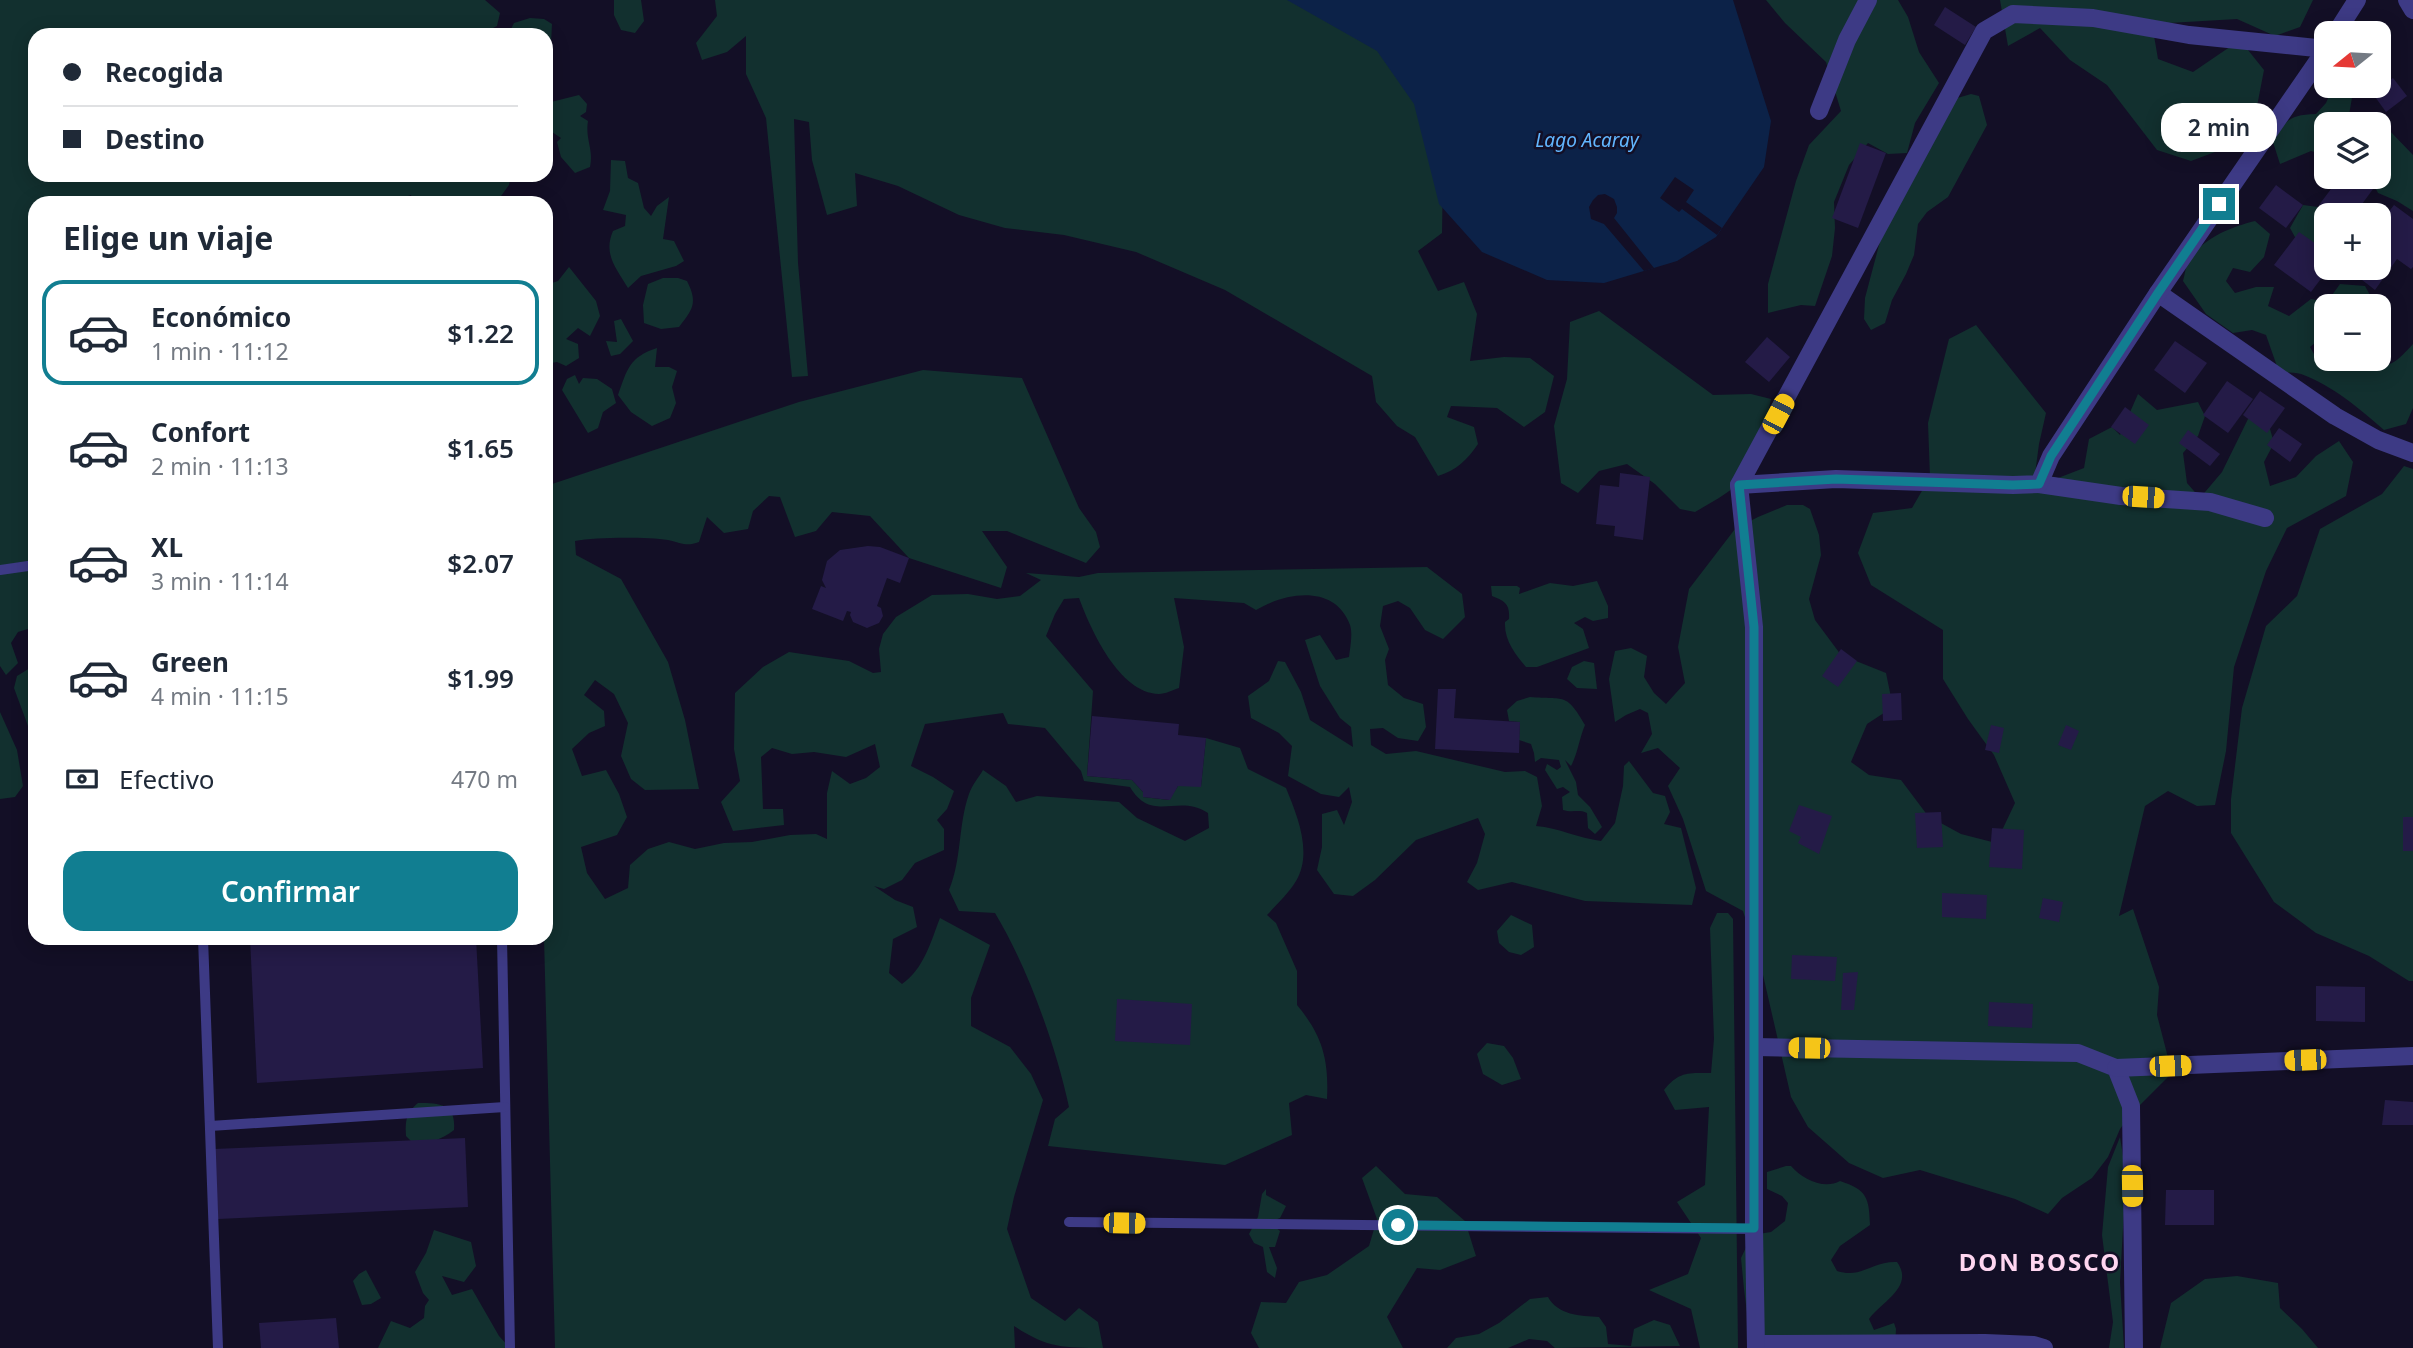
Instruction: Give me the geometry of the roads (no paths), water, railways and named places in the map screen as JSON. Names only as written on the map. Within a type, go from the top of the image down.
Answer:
[{"type":"street","points":[[1819,111],[1847,40],[1868,0]]},
{"type":"street","points":[[2344,21],[2357,0]]},
{"type":"street","points":[[2407,0],[2413,10]]},
{"type":"street","points":[[2044,1348],[2034,1345],[1985,1343],[1756,1346],[1754,627],[1739,485],[1984,32],[2013,14],[2093,18],[2189,35],[2314,48]]},
{"type":"street","points":[[2039,484],[2051,456],[2158,293],[2314,66]]},
{"type":"street","points":[[2158,293],[2335,416],[2378,440],[2413,453]]},
{"type":"street","points":[[1739,485],[1836,479],[2039,484],[2121,496],[2210,502],[2265,518]]},
{"type":"street","points":[[1755,1048],[2078,1053],[2116,1068],[2413,1056]]},
{"type":"street","points":[[2116,1068],[2131,1106],[2134,1348]]},
{"type":"lane","points":[[0,570],[28,566]]},
{"type":"lane","points":[[203,945],[218,1348]]},
{"type":"lane","points":[[502,945],[510,1348]]},
{"type":"lane","points":[[211,1126],[505,1107]]},
{"type":"lane","points":[[1069,1222],[1754,1228]]},
{"type":"water","name":"Lago Acaray","points":[[1287,0],[1733,0],[1771,121],[1764,167],[1716,237],[1677,261],[1604,283],[1547,280],[1482,252],[1439,204],[1414,104],[1377,51]]},
{"type":"district","name":"DON BOSCO","points":[[2040,1261]]}]
